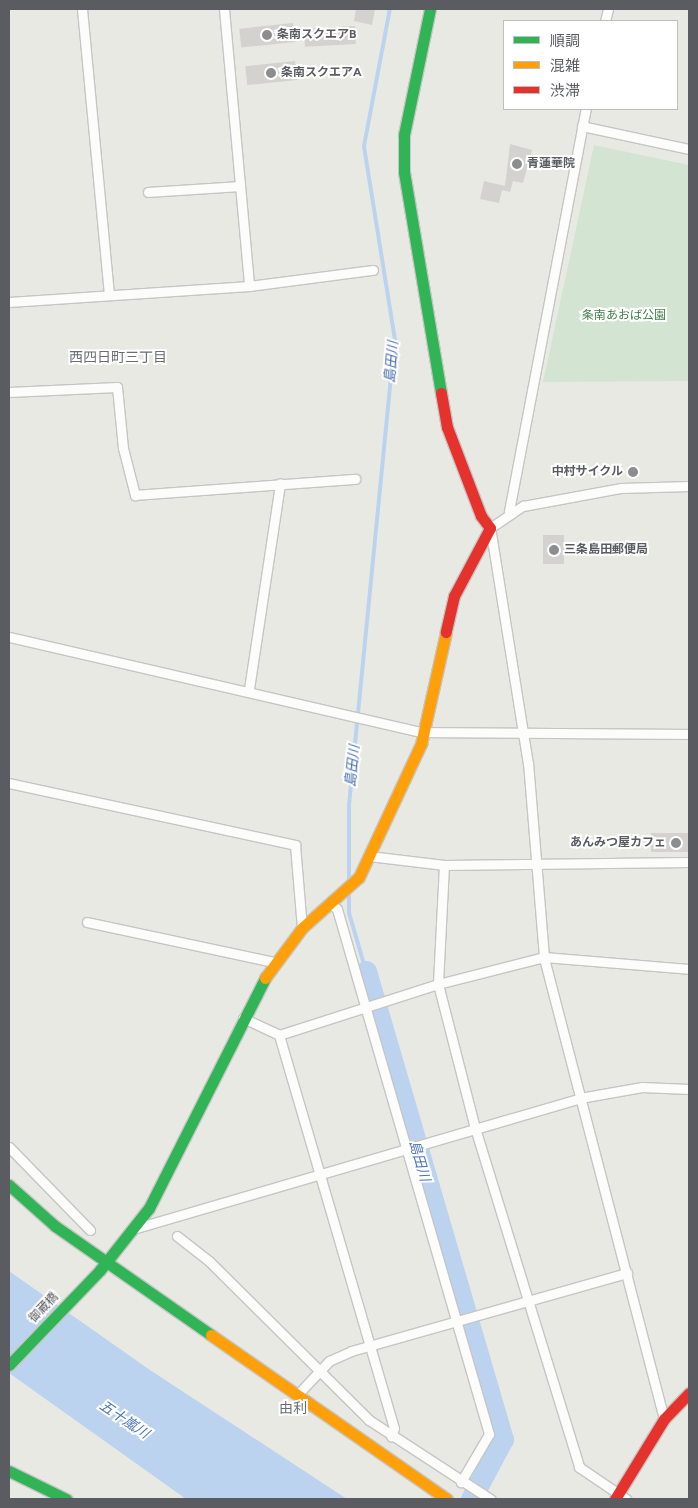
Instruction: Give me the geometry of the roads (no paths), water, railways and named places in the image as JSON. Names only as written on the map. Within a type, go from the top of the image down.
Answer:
[{"type":"street","points":[[82,9],[109,292]]},
{"type":"street","points":[[224,9],[249,286]]},
{"type":"street","points":[[430,9],[404,134],[404,172],[447,427],[481,516],[490,528],[523,733],[537,862],[544,957],[664,1419]]},
{"type":"street","points":[[509,511],[586,110]]},
{"type":"street","points":[[582,126],[689,149]]},
{"type":"street","points":[[148,192],[240,186]]},
{"type":"street","points":[[9,302],[109,292],[249,286],[373,270]]},
{"type":"street","points":[[9,392],[117,387],[123,448],[135,496],[280,483],[355,479]]},
{"type":"street","points":[[249,689],[280,483]]},
{"type":"street","points":[[490,528],[509,511],[621,488],[689,486]]},
{"type":"street","name":"御蔵橋","points":[[9,1365],[103,1266],[149,1208],[243,1018],[273,962],[302,928],[359,878],[421,744],[422,732],[454,596],[490,528]]},
{"type":"street","points":[[9,637],[249,689],[422,732],[689,734]]},
{"type":"street","points":[[9,782],[295,845],[302,928]]},
{"type":"street","points":[[369,856],[444,865],[537,862],[689,862]]},
{"type":"street","points":[[444,865],[438,984],[475,1128],[532,1302],[579,1467],[620,1498],[664,1419],[689,1393]]},
{"type":"street","points":[[330,903],[337,909],[367,1008],[489,1434],[461,1482]]},
{"type":"street","points":[[87,922],[273,962]]},
{"type":"street","points":[[243,1018],[279,1035],[438,984],[544,957],[689,969]]},
{"type":"street","points":[[279,1035],[368,1345],[394,1428],[391,1437]]},
{"type":"street","points":[[133,1229],[580,1098],[642,1087],[689,1090]]},
{"type":"street","points":[[9,1146],[90,1230]]},
{"type":"street","points":[[9,1185],[103,1266],[297,1395],[447,1499]]},
{"type":"street","points":[[177,1236],[209,1261],[317,1371],[391,1437],[490,1499]]},
{"type":"street","points":[[297,1395],[317,1371],[368,1345],[457,1320],[532,1302],[627,1273]]},
{"type":"street","points":[[9,1471],[66,1499]]},
{"type":"water","name":"五十嵐川","points":[[9,1271],[150,1370],[347,1499],[186,1499],[9,1373]]},
{"type":"waterway","name":"島田川","points":[[349,881],[349,805],[395,340],[364,146],[390,9]]},
{"type":"waterway","name":"島田川","points":[[349,891],[349,913],[366,971]]},
{"type":"waterway","name":"島田川","points":[[366,971],[503,1439],[471,1499]]},
{"type":"place","name":"条南スクエアB","points":[[267,35]]},
{"type":"place","name":"条南スクエアA","points":[[271,73]]},
{"type":"place","name":"青蓮華院","points":[[517,164]]},
{"type":"place","name":"中村サイクル","points":[[633,472]]},
{"type":"place","name":"三条島田郵便局","points":[[554,550]]},
{"type":"place","name":"あんみつ屋カフェ","points":[[676,843]]},
{"type":"district","name":"西四日町三丁目","points":[[118,358]]},
{"type":"district","name":"由利","points":[[293,1409]]},
{"type":"park label","name":"条南あおば公園","points":[[624,316]]}]
